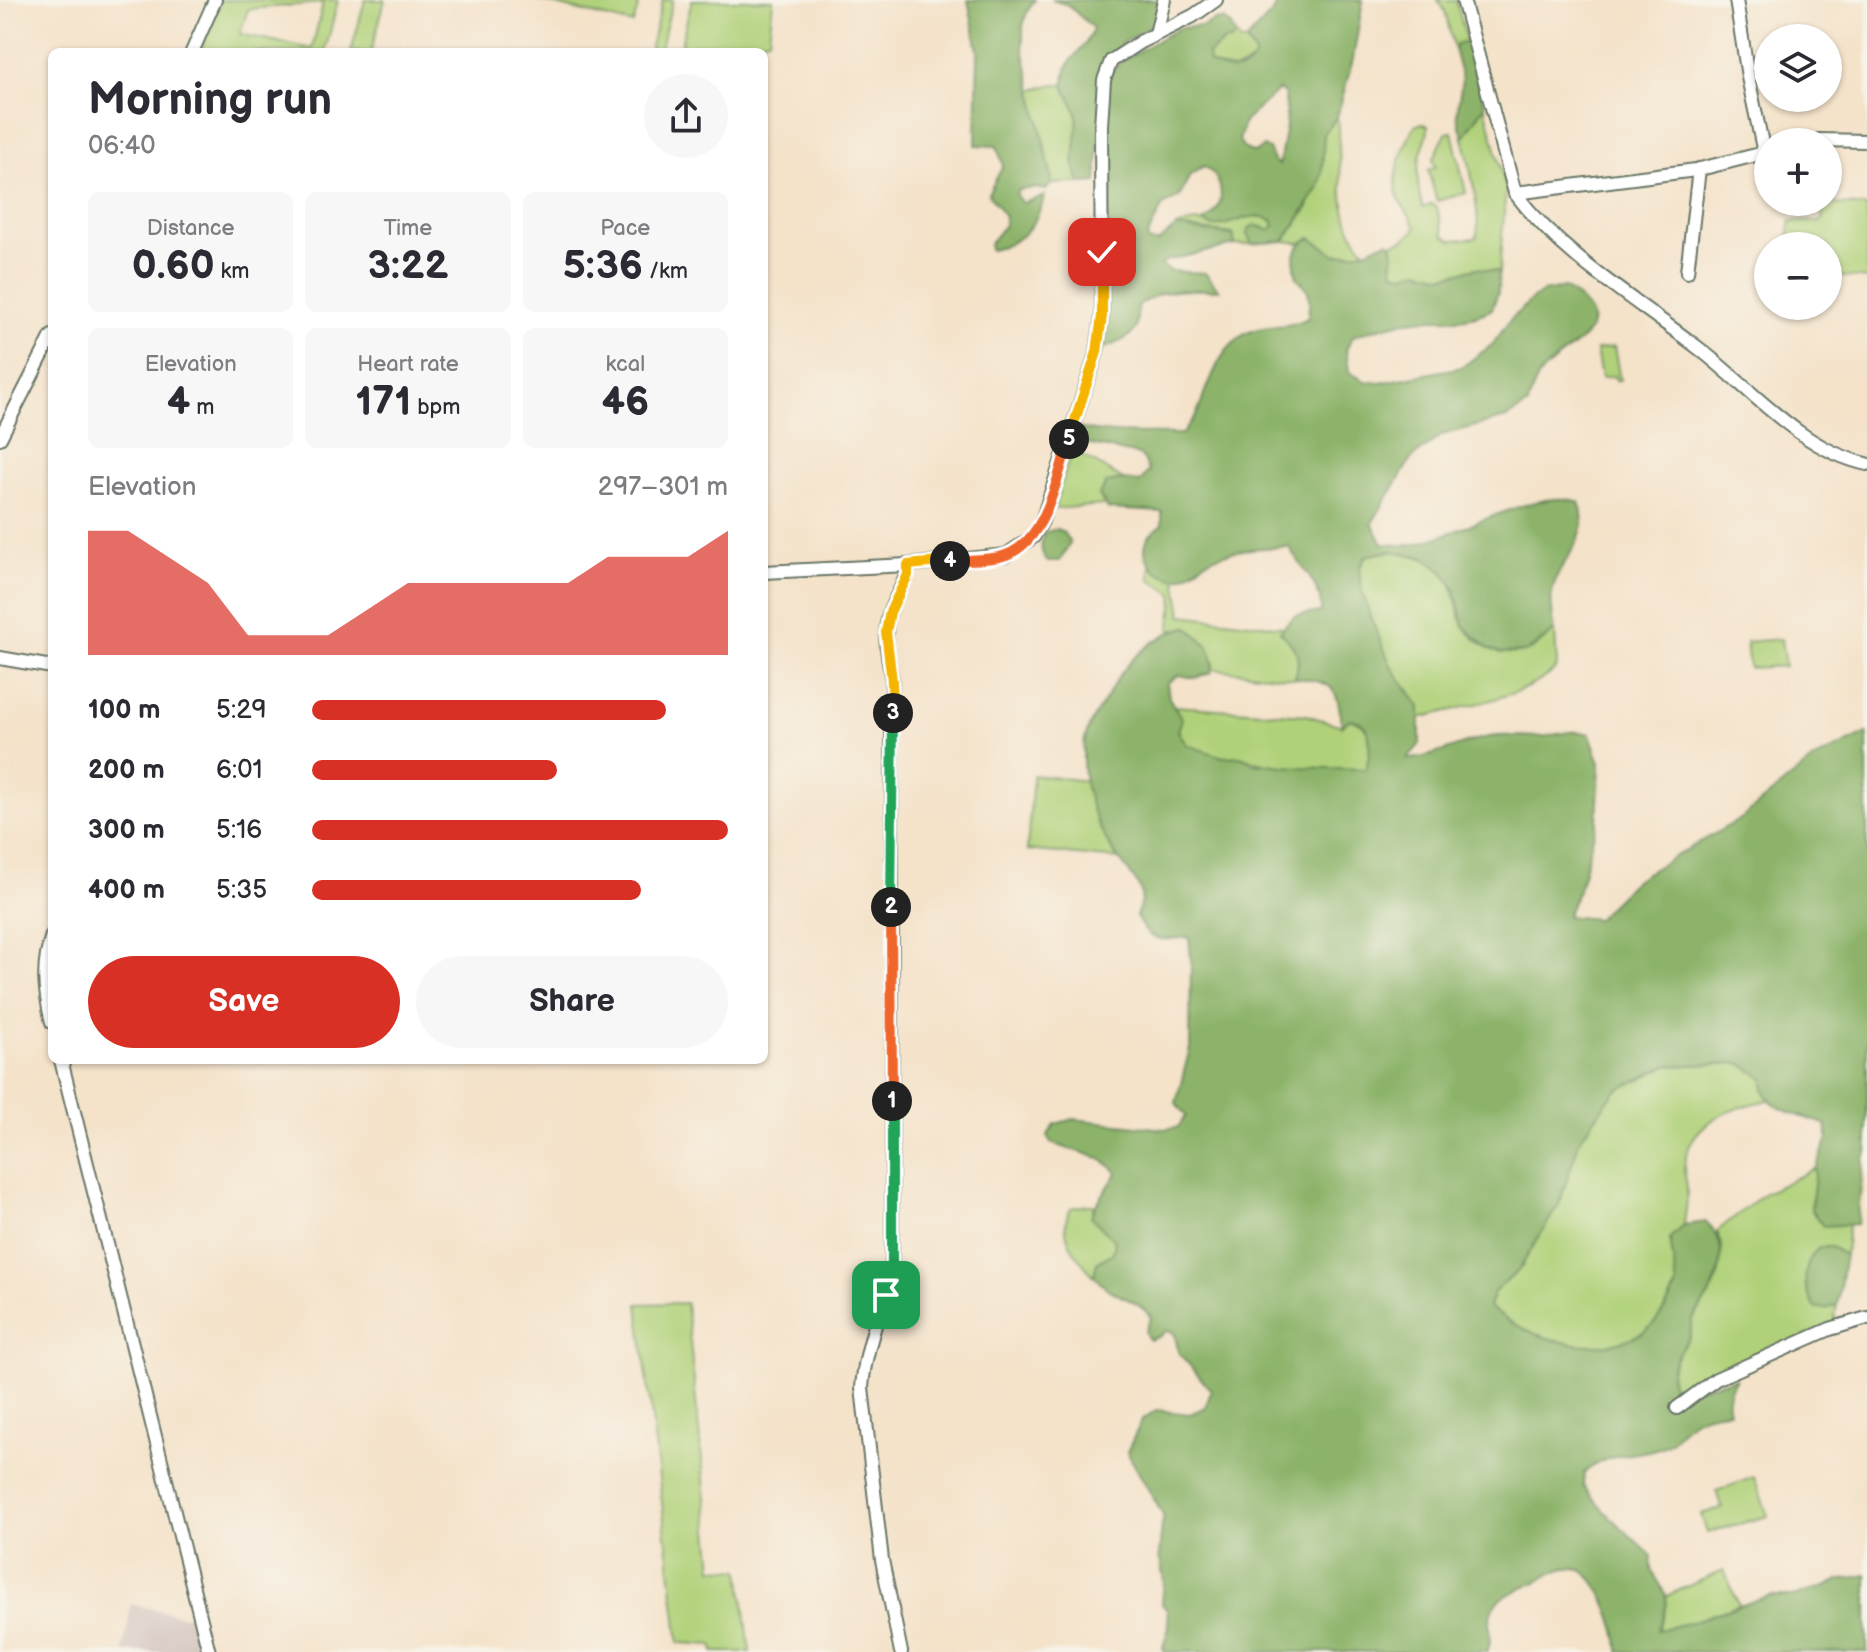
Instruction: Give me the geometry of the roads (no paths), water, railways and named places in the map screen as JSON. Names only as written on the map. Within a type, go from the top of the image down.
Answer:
[{"type":"street","points":[[194,48],[215,0]]},
{"type":"street","points":[[1156,34],[1164,0]]},
{"type":"street","points":[[768,572],[908,565],[1006,555],[1033,537],[1042,521],[1097,352],[1102,316],[1101,125],[1104,80],[1111,61],[1216,0]]},
{"type":"street","points":[[1463,0],[1515,193],[1534,218],[1561,243],[1700,349],[1797,430],[1841,456],[1867,464]]},
{"type":"street","points":[[1736,0],[1748,77],[1760,128]]},
{"type":"street","points":[[1842,140],[1867,141]]},
{"type":"street","points":[[1515,193],[1699,169],[1754,155]]},
{"type":"street","points":[[1687,272],[1699,169]]},
{"type":"street","points":[[0,438],[48,344]]},
{"type":"street","points":[[901,1652],[882,1560],[862,1388],[864,1366],[886,1295],[892,1263],[892,681],[886,632],[890,612],[908,575],[908,565]]},
{"type":"street","points":[[0,658],[48,666]]},
{"type":"street","points":[[48,948],[44,960],[48,1007]]},
{"type":"street","points":[[62,1064],[209,1652]]},
{"type":"street","points":[[1677,1408],[1716,1379],[1830,1329],[1867,1318]]}]
